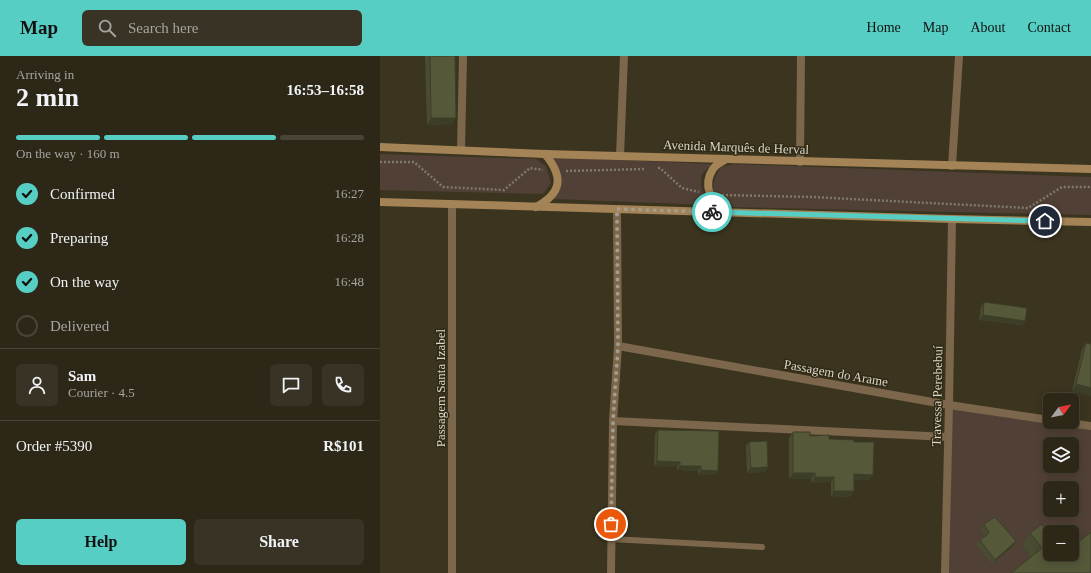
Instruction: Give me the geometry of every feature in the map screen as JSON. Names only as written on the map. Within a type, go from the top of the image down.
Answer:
[{"type":"main road","name":"Avenida Marquês de Herval","points":[[380,147],[725,160],[1091,169]]},
{"type":"main road","points":[[535,208],[548,201],[555,193],[558,183],[556,172],[545,154]]},
{"type":"main road","points":[[725,160],[713,169],[708,180],[709,195],[716,205],[727,213]]},
{"type":"main road","points":[[380,202],[952,220],[1091,222]]},
{"type":"street","points":[[461,150],[463,56]]},
{"type":"street","points":[[620,156],[624,56]]},
{"type":"street","points":[[800,162],[801,56]]},
{"type":"street","points":[[952,166],[959,56]]},
{"type":"street","name":"Passagem Santa Izabel","points":[[452,204],[452,573]]},
{"type":"street","points":[[611,573],[613,421],[618,346],[617,209]]},
{"type":"street","name":"Travessa Perebebuí","points":[[945,573],[952,220]]},
{"type":"street","name":"Passagem do Arame","points":[[618,346],[949,405],[1043,419]]},
{"type":"street","points":[[613,421],[948,436]]},
{"type":"street","points":[[1079,424],[1091,426]]},
{"type":"lane","points":[[611,539],[762,547]]},
{"type":"path","points":[[380,162],[414,162],[443,186],[504,190],[530,168],[556,172],[660,168],[682,188],[709,195],[812,197],[1028,208],[1062,187],[1091,187]]},
{"type":"shaded area","points":[[380,154],[536,159],[546,166],[551,183],[543,194],[380,190]]},
{"type":"shaded area","points":[[552,157],[712,164],[702,174],[701,185],[707,205],[554,199],[561,178],[559,168]]},
{"type":"shaded area","points":[[733,164],[1091,177],[1091,215],[725,207],[714,193],[713,183],[721,167]]},
{"type":"shaded area","points":[[952,409],[1043,422],[1043,429],[1079,429],[1079,427],[1091,429],[1091,537],[1079,546],[1079,525],[1043,525],[1043,558],[1016,573],[949,573]]},
{"type":"building","points":[[430,56],[455,56],[456,118],[431,118]]},
{"type":"building","points":[[984,302],[1027,308],[1025,321],[983,315]]},
{"type":"building","points":[[1086,343],[1091,344],[1091,388],[1076,384]]},
{"type":"building","points":[[658,430],[719,431],[718,471],[701,470],[701,466],[680,466],[680,462],[657,461]]},
{"type":"building","points":[[793,432],[810,432],[810,436],[829,435],[829,439],[854,440],[854,442],[874,442],[873,475],[854,474],[854,491],[834,491],[834,477],[815,477],[815,473],[793,473]]},
{"type":"building","points":[[767,441],[768,467],[751,468],[749,442]]},
{"type":"building","points":[[995,517],[1016,541],[995,560],[980,540],[989,533],[984,524]]},
{"type":"building","points":[[1042,524],[1043,561],[1079,561],[1079,542],[1091,532],[1091,573],[1011,573],[1042,548],[1030,533]]},
{"type":"way so far","points":[[611,524],[613,421],[618,346],[617,209],[712,212]]},
{"type":"route","points":[[712,212],[952,220],[1045,221]]}]
